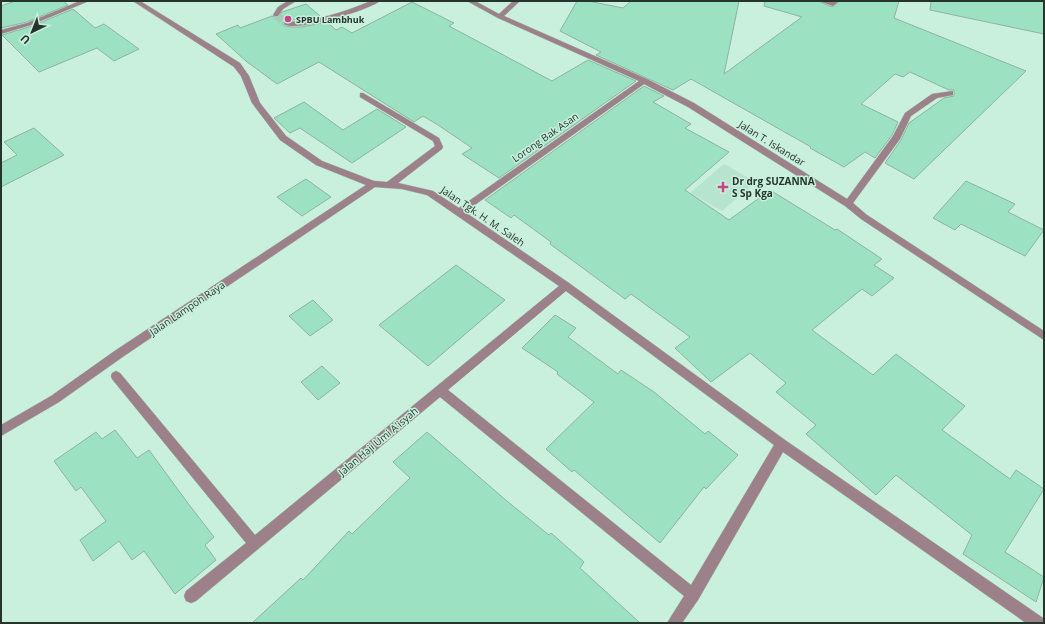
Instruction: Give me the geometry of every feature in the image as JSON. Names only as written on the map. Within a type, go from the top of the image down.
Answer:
[{"type":"street","points":[[1,32],[30,24],[86,1]]},
{"type":"street","name":"Jalan Tgk. H. M. Saleh","points":[[136,1],[237,65],[245,76],[256,103],[283,138],[319,163],[337,172],[373,184],[402,186],[430,193],[566,286],[781,444],[1038,623]]},
{"type":"street","points":[[276,15],[280,8],[293,1]]},
{"type":"street","points":[[287,24],[305,24],[326,20],[376,1]]},
{"type":"street","name":"Jalan T. Iskandar","points":[[470,1],[500,17],[644,81],[691,105],[848,204],[864,217],[1044,336]]},
{"type":"street","points":[[500,17],[517,1]]},
{"type":"street","points":[[822,1],[833,4],[836,1]]},
{"type":"street","name":"Lorong Bak Asan","points":[[459,212],[644,81]]},
{"type":"street","points":[[848,204],[897,137],[908,115],[935,96],[950,92]]},
{"type":"street","points":[[363,95],[439,143],[439,147],[389,185]]},
{"type":"street","name":"Jalan Lampoh Raya","points":[[1,431],[55,399],[120,353],[373,184]]},
{"type":"street","name":"Jalan Haji Umi A'isyah","points":[[191,596],[566,286]]},
{"type":"street","points":[[116,376],[254,543]]},
{"type":"street","points":[[439,390],[693,595]]},
{"type":"street","points":[[674,623],[693,595],[781,444]]},
{"type":"shaded area","name":"Dr drg SUZANNA S Sp Kga","points":[[724,164],[756,182],[722,211],[690,193]]},
{"type":"building","points":[[15,1],[63,1],[68,5],[27,22],[1,28],[1,6]]},
{"type":"building","points":[[577,1],[588,1],[623,8],[631,1],[739,1],[724,74],[802,17],[764,6],[765,1],[818,1],[832,7],[840,1],[899,1],[894,18],[1026,71],[914,179],[885,163],[901,140],[909,123],[944,98],[954,96],[954,90],[949,90],[910,72],[903,77],[895,74],[861,104],[898,122],[892,135],[875,158],[865,152],[844,167],[691,79],[673,90],[596,55],[601,52],[560,31]]},
{"type":"building","points":[[931,1],[1044,1],[1044,34],[930,10]]},
{"type":"building","points":[[412,2],[454,23],[449,26],[552,81],[588,60],[636,81],[499,178],[462,154],[472,148],[438,125],[423,116],[414,122],[319,62],[277,84],[246,61],[216,34],[238,25],[240,28],[272,16],[278,18],[282,12],[306,4],[320,16],[287,21],[283,23],[283,25],[290,27],[302,27],[327,22],[336,30],[342,27],[352,33]]},
{"type":"building","points":[[73,9],[95,28],[104,24],[139,49],[114,61],[97,48],[39,72],[2,35],[32,26]]},
{"type":"building","points":[[644,86],[664,96],[653,102],[691,124],[685,128],[729,152],[685,190],[729,220],[770,190],[835,230],[837,229],[882,259],[874,265],[894,278],[872,296],[862,289],[812,330],[873,375],[896,354],[965,406],[942,430],[1010,479],[1016,470],[1044,489],[1005,552],[1044,577],[1036,602],[963,554],[972,535],[896,475],[876,495],[806,434],[816,425],[776,392],[786,383],[750,353],[711,382],[675,348],[690,337],[631,294],[625,299],[550,244],[551,242],[514,215],[511,218],[485,200]]},
{"type":"building","points":[[304,102],[343,130],[377,109],[406,127],[352,163],[300,128],[290,133],[274,118]]},
{"type":"building","points":[[34,128],[64,155],[1,187],[1,163],[17,155],[4,142]]},
{"type":"building","points":[[306,179],[331,197],[302,216],[277,197]]},
{"type":"building","points":[[966,181],[1015,204],[1008,212],[1044,230],[1025,256],[961,224],[955,230],[933,218]]},
{"type":"building","points":[[456,265],[505,300],[428,366],[379,325]]},
{"type":"building","points":[[313,300],[333,320],[310,336],[289,316]]},
{"type":"building","points":[[555,315],[576,328],[568,337],[618,374],[621,370],[654,392],[705,434],[708,431],[738,455],[706,489],[704,487],[660,543],[574,470],[572,472],[546,449],[594,402],[557,374],[558,372],[522,348]]},
{"type":"building","points":[[322,366],[340,383],[318,400],[301,382]]},
{"type":"building","points":[[115,430],[137,458],[149,450],[214,537],[205,545],[216,560],[175,594],[144,551],[132,560],[119,541],[93,561],[80,540],[106,521],[81,487],[76,491],[54,461],[96,432],[102,439]]},
{"type":"building","points":[[427,432],[508,502],[549,535],[551,533],[584,562],[580,568],[640,623],[252,623],[301,578],[303,580],[349,531],[352,534],[410,478],[393,462]]},
{"type":"tunnel","points":[[276,15],[287,24]]},
{"type":"place","name":"SPBU Lambhuk","points":[[288,19]]},
{"type":"place","name":"Dr drg SUZANNA S Sp Kga","points":[[723,187]]}]
